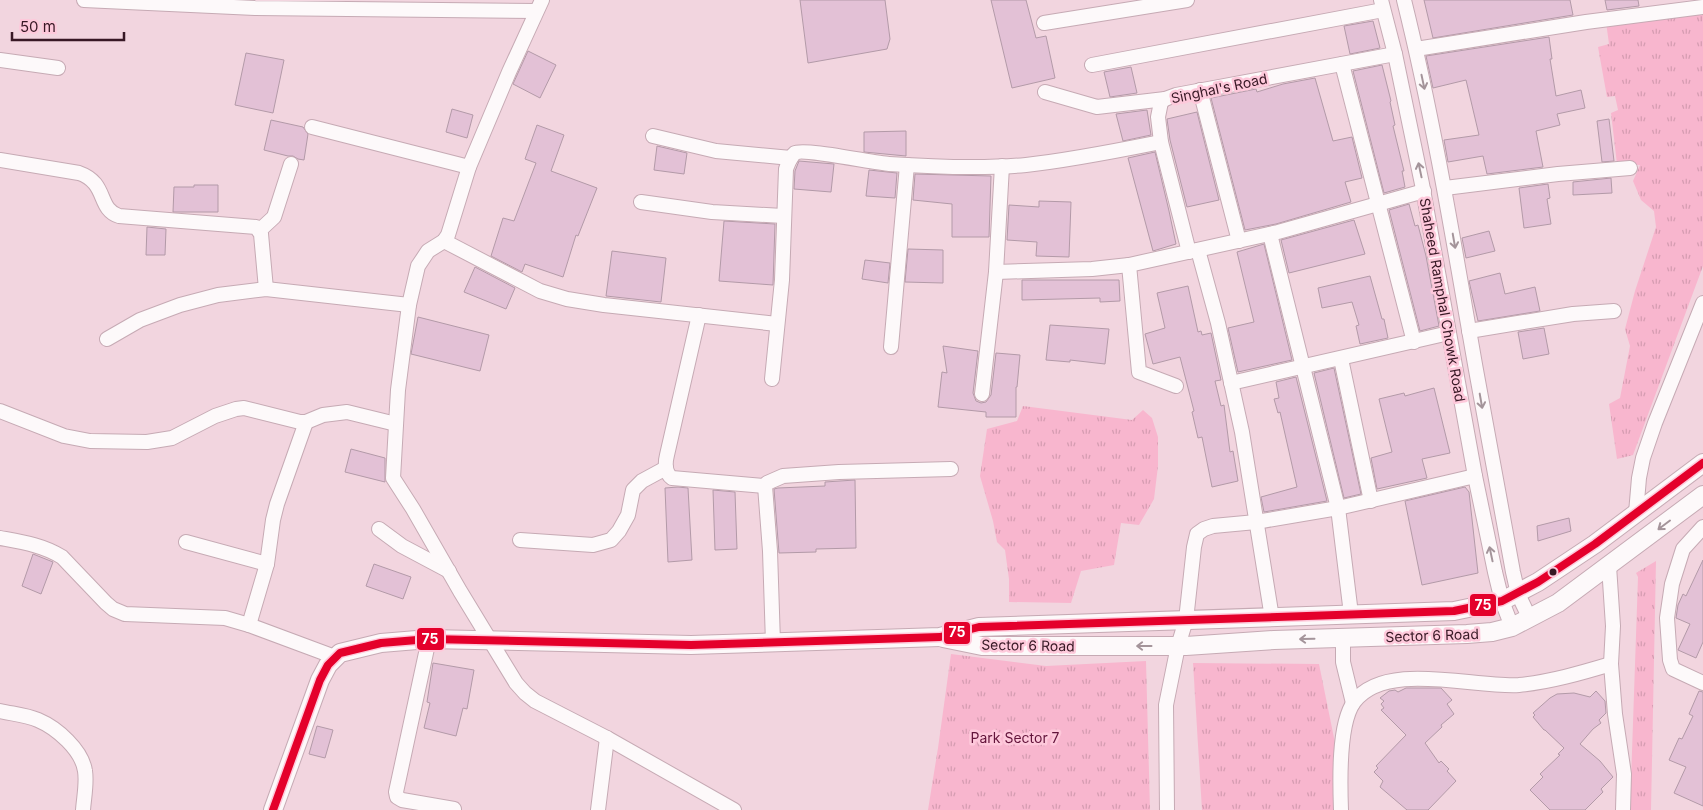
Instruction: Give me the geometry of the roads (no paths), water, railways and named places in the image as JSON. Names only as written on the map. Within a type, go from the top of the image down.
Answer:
[{"type":"street","points":[[84,0],[255,8],[335,5],[539,6],[470,167],[444,242],[428,251],[418,266],[410,305],[398,390],[393,478],[516,683],[525,693],[535,701],[607,738],[734,810]]},
{"type":"street","points":[[1044,23],[1187,0]]},
{"type":"street","name":"Shaheed Ramphal Chowk Road","points":[[1404,0],[1445,188],[1513,572],[1518,594],[1530,619]]},
{"type":"street","points":[[1092,64],[1382,5]]},
{"type":"street","name":"Shaheed Ramphal Chowk Road","points":[[1382,5],[1424,191],[1475,476],[1502,601],[1512,627]]},
{"type":"street","points":[[1416,49],[1652,6],[1703,7]]},
{"type":"street","name":"Singhal's Road","points":[[1045,92],[1097,107],[1165,99],[1200,90],[1394,54]]},
{"type":"street","points":[[0,60],[58,68]]},
{"type":"street","points":[[1342,64],[1414,342]]},
{"type":"street","points":[[1200,90],[1239,241]]},
{"type":"street","points":[[1165,99],[1161,102],[1158,117],[1161,142],[1218,323],[1250,474],[1272,618]]},
{"type":"street","points":[[312,126],[470,167]]},
{"type":"street","points":[[653,136],[716,151],[790,158]]},
{"type":"street","points":[[772,379],[782,280],[786,170],[790,158],[796,153],[807,151],[873,163],[1002,166],[1070,160],[1161,142]]},
{"type":"street","points":[[0,160],[87,176],[96,183],[110,212],[119,216],[251,225],[260,230]]},
{"type":"street","points":[[260,230],[274,217],[290,164]]},
{"type":"street","points":[[891,347],[907,165]]},
{"type":"street","points":[[982,394],[996,272],[1002,166]]},
{"type":"street","points":[[1445,188],[1558,174],[1630,168]]},
{"type":"street","points":[[996,272],[1092,269],[1129,265],[1270,234],[1424,191]]},
{"type":"street","points":[[641,202],[712,212],[783,216]]},
{"type":"street","points":[[260,230],[266,289]]},
{"type":"street","points":[[1270,234],[1338,508],[1351,614]]},
{"type":"street","points":[[444,242],[540,291],[567,300],[777,324]]},
{"type":"street","points":[[1129,265],[1139,372],[1176,386]]},
{"type":"street","points":[[107,339],[140,320],[180,305],[218,295],[266,289],[410,305]]},
{"type":"street","points":[[1636,513],[1643,458],[1703,303]]},
{"type":"street","points":[[1469,331],[1573,314],[1614,311]]},
{"type":"street","points":[[699,315],[667,455],[666,468],[672,478],[765,486],[767,483],[783,476],[840,472],[952,469]]},
{"type":"street","points":[[1231,382],[1449,333]]},
{"type":"street","points":[[1341,358],[1371,501]]},
{"type":"street","points":[[0,411],[64,436],[90,442],[146,442],[172,438],[215,416],[244,408],[291,421],[306,422],[323,415],[347,412],[396,424]]},
{"type":"street","points":[[250,625],[267,564],[277,504],[306,422]]},
{"type":"street","name":"Sector 6 Road","points":[[940,637],[979,627],[1454,611],[1502,601],[1518,594],[1587,549],[1703,462]]},
{"type":"street","points":[[520,540],[593,545],[611,540],[619,531],[628,515],[633,490],[642,481],[666,468]]},
{"type":"street","points":[[1167,810],[1166,705],[1178,646],[1186,620],[1197,534],[1204,528],[1256,522],[1338,508],[1475,476]]},
{"type":"street","points":[[765,486],[770,551],[773,643]]},
{"type":"street","name":"Sector 6 Road","points":[[940,637],[982,646],[1178,646],[1274,640],[1492,632],[1512,627],[1558,603],[1703,495]]},
{"type":"street","points":[[1703,527],[1682,549],[1672,584],[1667,618],[1670,660],[1673,669],[1703,683]]},
{"type":"street","points":[[379,528],[402,546],[449,571]]},
{"type":"street","points":[[0,538],[32,544],[54,552],[62,557],[106,604],[125,614],[144,616],[215,616],[250,625],[335,657]]},
{"type":"street","points":[[186,542],[267,564]]},
{"type":"street","points":[[1609,566],[1613,626],[1611,664],[1615,714],[1624,774],[1623,810]]},
{"type":"street","points":[[273,810],[320,680],[335,657],[340,653],[381,643],[429,639],[690,646],[940,637]]},
{"type":"street","points":[[1343,638],[1343,662],[1353,704]]},
{"type":"street","points":[[429,639],[396,792],[397,798],[402,800],[454,809]]},
{"type":"street","points":[[1341,810],[1339,765],[1346,724],[1353,704],[1362,693],[1374,686],[1414,678],[1517,685],[1546,681],[1611,664]]},
{"type":"street","points":[[0,711],[39,721],[52,728],[74,749],[82,760],[85,771],[83,810]]},
{"type":"street","points":[[598,810],[607,738]]},
{"type":"park label","name":"Park Sector 7","points":[[1015,737]]}]
